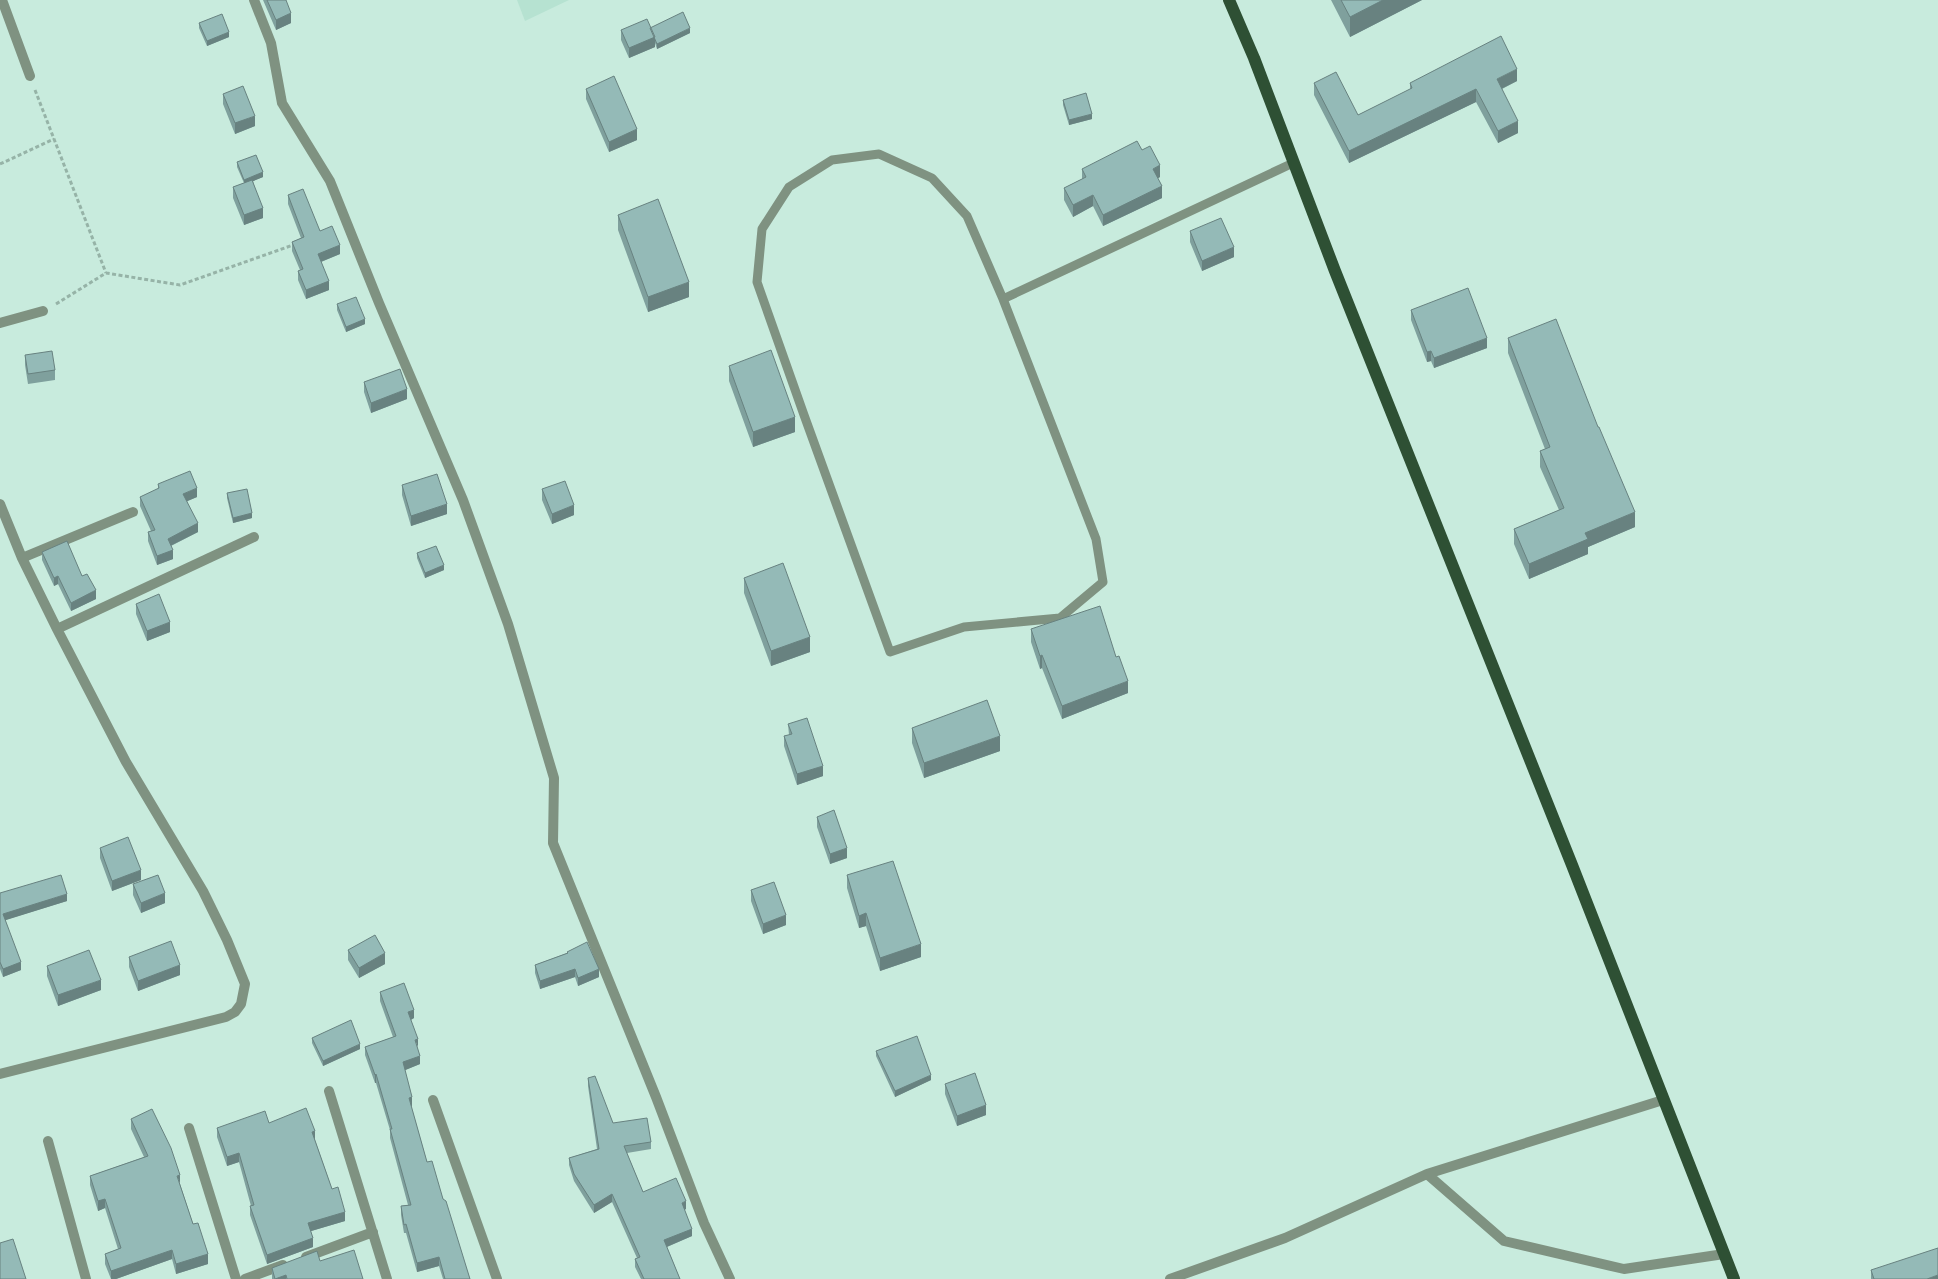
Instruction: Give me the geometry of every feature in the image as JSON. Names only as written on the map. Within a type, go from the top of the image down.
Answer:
[{"type":"main road","points":[[1229,0],[1254,58],[1734,1279]]},
{"type":"street","points":[[2,0],[30,76]]},
{"type":"street","points":[[254,0],[271,43],[282,103],[330,181],[379,303],[463,500],[508,624],[554,778],[553,843],[656,1097],[704,1224],[730,1279]]},
{"type":"street","points":[[0,323],[43,312]]},
{"type":"street","points":[[0,504],[22,558],[57,629],[126,762],[203,891],[245,984],[241,1004],[235,1012],[226,1017],[0,1074]]},
{"type":"street","points":[[22,558],[133,512]]},
{"type":"street","points":[[57,629],[254,537]]},
{"type":"street","points":[[329,1090],[387,1279]]},
{"type":"street","points":[[433,1100],[497,1279]]},
{"type":"street","points":[[1170,1279],[1285,1238],[1428,1174],[1663,1100]]},
{"type":"street","points":[[189,1128],[236,1279]]},
{"type":"street","points":[[48,1141],[86,1279]]},
{"type":"street","points":[[1428,1174],[1504,1241],[1624,1269],[1724,1254]]},
{"type":"street","points":[[245,1279],[373,1232]]},
{"type":"lane","points":[[879,154],[932,178],[967,216],[1003,299],[1096,539],[1103,582],[1060,618],[964,627],[890,652],[758,282],[762,229],[789,187],[832,160],[879,154]]},
{"type":"lane","points":[[1003,299],[1294,162]]},
{"type":"path","points":[[30,76],[106,273]]},
{"type":"path","points":[[0,164],[54,139]]},
{"type":"path","points":[[43,312],[106,273],[180,285],[297,243]]},
{"type":"shaded area","points":[[517,0],[569,0],[525,21]]},
{"type":"building","points":[[267,0],[286,0],[291,13],[276,20]]},
{"type":"building","points":[[1341,0],[1383,0],[1350,17]]},
{"type":"building","points":[[683,12],[690,28],[657,44],[650,28]]},
{"type":"building","points":[[222,14],[229,32],[207,41],[199,23]]},
{"type":"building","points":[[647,19],[655,37],[629,48],[621,30]]},
{"type":"building","points":[[1501,36],[1517,69],[1497,79],[1518,121],[1498,131],[1476,89],[1349,151],[1314,83],[1336,72],[1358,115],[1412,88],[1410,83]]},
{"type":"building","points":[[614,76],[637,129],[609,142],[586,89]]},
{"type":"building","points":[[243,86],[255,116],[235,123],[223,94]]},
{"type":"building","points":[[1086,93],[1092,114],[1069,120],[1063,100]]},
{"type":"building","points":[[1137,141],[1142,150],[1150,146],[1160,165],[1153,169],[1162,186],[1103,215],[1093,195],[1073,205],[1064,188],[1086,177],[1082,169]]},
{"type":"building","points":[[256,155],[263,172],[244,180],[237,162]]},
{"type":"building","points":[[252,180],[263,208],[244,215],[233,187]]},
{"type":"building","points":[[303,189],[320,231],[332,226],[340,245],[318,254],[329,281],[306,290],[298,271],[303,269],[292,242],[304,237],[288,195]]},
{"type":"building","points":[[658,199],[689,282],[648,297],[618,215]]},
{"type":"building","points":[[1221,218],[1234,247],[1202,261],[1190,231]]},
{"type":"building","points":[[1468,288],[1487,338],[1434,358],[1431,351],[1427,352],[1411,310]]},
{"type":"building","points":[[356,297],[365,319],[346,327],[337,304]]},
{"type":"building","points":[[1556,319],[1598,427],[1635,512],[1585,533],[1588,539],[1529,564],[1514,529],[1564,508],[1540,451],[1550,447],[1508,338]]},
{"type":"building","points":[[771,350],[795,417],[753,432],[729,366]]},
{"type":"building","points":[[52,351],[55,370],[28,374],[25,355]]},
{"type":"building","points":[[400,369],[407,389],[371,403],[364,382]]},
{"type":"building","points":[[190,471],[197,488],[183,494],[198,523],[168,539],[173,550],[157,556],[148,532],[155,530],[140,497],[159,488],[158,484]]},
{"type":"building","points":[[437,474],[447,504],[411,516],[402,485]]},
{"type":"building","points":[[565,481],[574,505],[552,514],[542,489]]},
{"type":"building","points":[[247,489],[252,513],[233,518],[227,493]]},
{"type":"building","points":[[67,541],[82,576],[87,574],[96,590],[71,603],[58,576],[54,578],[42,552]]},
{"type":"building","points":[[436,546],[444,565],[425,573],[417,553]]},
{"type":"building","points":[[783,563],[810,637],[771,651],[744,578]]},
{"type":"building","points":[[159,594],[170,622],[147,631],[136,604]]},
{"type":"building","points":[[1100,606],[1116,657],[1119,656],[1128,681],[1062,706],[1042,655],[1040,656],[1031,629]]},
{"type":"building","points":[[987,700],[1000,736],[924,763],[912,728]]},
{"type":"building","points":[[807,718],[823,766],[797,774],[784,736],[792,734],[788,724]]},
{"type":"building","points":[[834,810],[847,848],[830,854],[817,817]]},
{"type":"building","points":[[128,837],[141,870],[112,881],[100,848]]},
{"type":"building","points":[[893,861],[921,944],[880,958],[866,913],[859,916],[847,875]]},
{"type":"building","points":[[61,875],[67,894],[3,914],[21,962],[3,969],[0,962],[0,893]]},
{"type":"building","points":[[158,875],[165,893],[141,903],[133,884]]},
{"type":"building","points":[[774,882],[786,915],[763,924],[751,890]]},
{"type":"building","points":[[375,935],[385,953],[359,968],[348,950]]},
{"type":"building","points":[[171,941],[180,965],[138,981],[129,957]]},
{"type":"building","points":[[587,942],[599,969],[578,978],[575,969],[540,981],[535,965],[568,953]]},
{"type":"building","points":[[89,950],[101,980],[58,995],[47,966]]},
{"type":"building","points":[[404,983],[414,1010],[408,1012],[418,1039],[415,1040],[420,1056],[403,1062],[412,1097],[409,1098],[427,1162],[432,1161],[470,1279],[445,1279],[439,1257],[417,1263],[406,1224],[404,1225],[401,1206],[411,1205],[376,1074],[365,1047],[396,1036],[380,992]]},
{"type":"building","points":[[351,1020],[360,1044],[323,1061],[312,1038]]},
{"type":"building","points":[[917,1036],[931,1075],[895,1091],[876,1051]]},
{"type":"building","points":[[975,1073],[986,1105],[957,1116],[945,1084]]},
{"type":"building","points":[[595,1076],[613,1123],[647,1118],[651,1142],[624,1146],[643,1192],[676,1178],[686,1201],[682,1203],[692,1229],[664,1240],[680,1279],[644,1279],[635,1259],[640,1257],[612,1194],[594,1205],[574,1174],[569,1158],[599,1149],[588,1078]]},
{"type":"building","points":[[306,1108],[315,1131],[312,1132],[332,1189],[338,1187],[345,1212],[308,1223],[313,1238],[267,1255],[250,1206],[254,1205],[239,1153],[227,1157],[217,1128],[265,1111],[269,1123]]},
{"type":"building","points":[[152,1109],[171,1148],[180,1175],[177,1176],[193,1224],[198,1223],[208,1254],[176,1264],[172,1250],[111,1271],[105,1254],[121,1248],[105,1199],[98,1201],[90,1176],[148,1156],[131,1119]]},
{"type":"building","points":[[13,1239],[26,1279],[0,1279],[0,1243]]},
{"type":"building","points":[[1938,1248],[1938,1275],[1927,1279],[1874,1279],[1871,1270]]},
{"type":"building","points":[[354,1250],[363,1279],[287,1279],[286,1275],[275,1279],[272,1268],[317,1251],[320,1261]]}]
